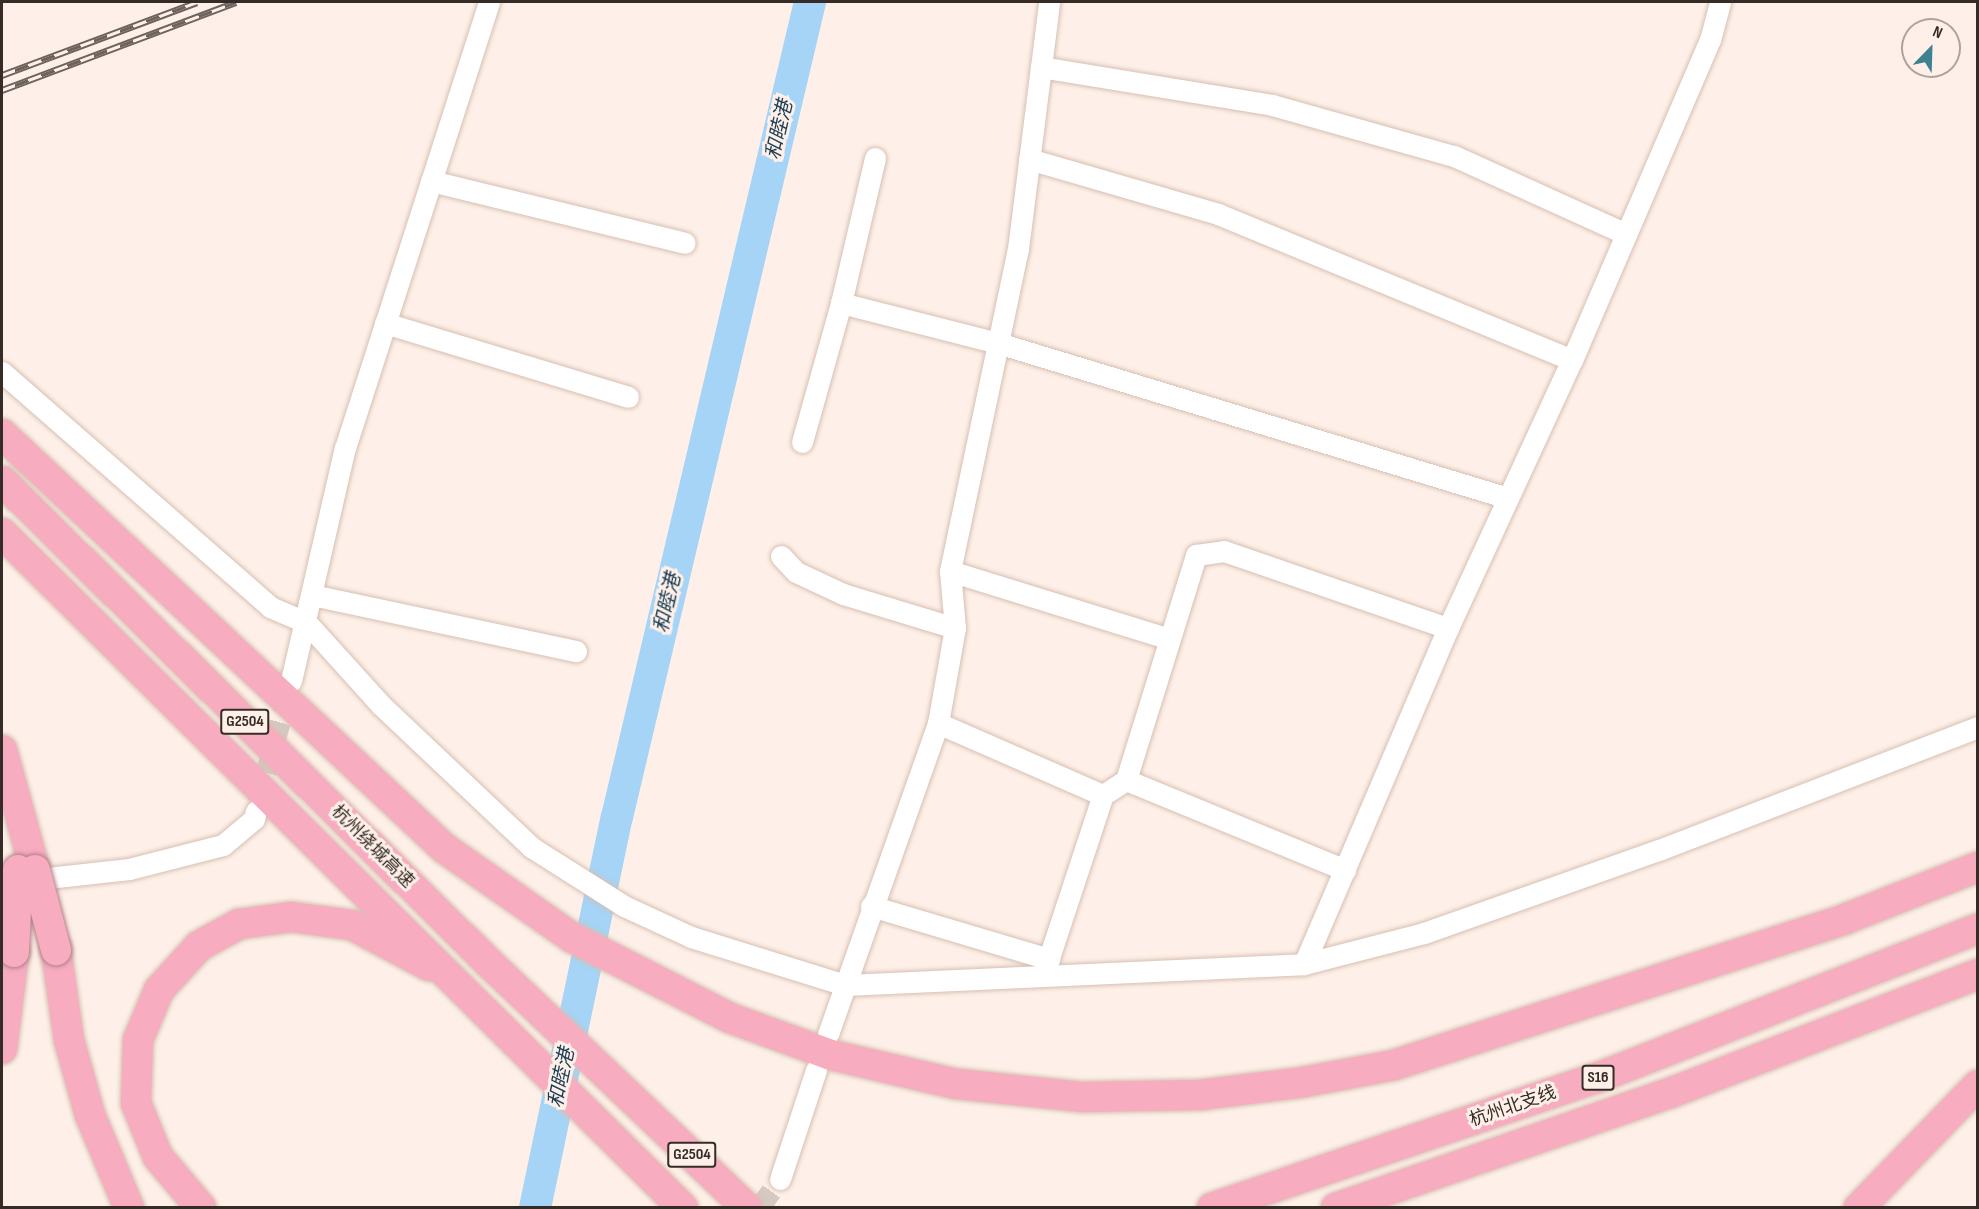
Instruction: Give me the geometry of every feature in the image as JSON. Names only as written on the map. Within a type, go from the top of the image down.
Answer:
[{"type":"highway","points":[[2,434],[444,848],[571,937],[730,1018],[831,1055],[957,1084],[1083,1097],[1200,1095],[1304,1083],[1394,1065],[1845,919],[1977,867]]},
{"type":"highway","name":"杭州绕城高速","points":[[2,481],[489,963],[747,1208]]},
{"type":"highway","name":"杭州绕城高速","points":[[2,533],[468,992],[683,1208]]},
{"type":"highway","points":[[2,750],[22,826],[14,952],[2,1049]]},
{"type":"highway","points":[[18,874],[56,950],[69,1040],[90,1115],[129,1208]]},
{"type":"highway","points":[[201,1208],[158,1157],[136,1103],[138,1040],[159,990],[199,946],[239,924],[291,917],[352,925],[468,992]]},
{"type":"highway","name":"杭州北支线","points":[[1212,1207],[1598,1078],[1977,929]]},
{"type":"highway","name":"S16","points":[[1336,1208],[1670,1093],[1977,974]]},
{"type":"highway","points":[[1859,1208],[1885,1176],[1977,1085]]},
{"type":"highway","points":[[1864,1208],[1885,1176]]},
{"type":"street","points":[[291,681],[345,448],[489,2]]},
{"type":"street","points":[[828,1034],[871,906],[938,723],[955,628],[950,571],[1018,249],[1049,2]]},
{"type":"street","points":[[1304,964],[1448,628],[1572,360],[1710,40],[1720,2]]},
{"type":"street","points":[[1041,67],[1272,105],[1443,153],[1626,234]]},
{"type":"street","points":[[802,442],[841,303],[874,158]]},
{"type":"street","points":[[1029,159],[1218,214],[1572,360]]},
{"type":"street","points":[[431,180],[685,243]]},
{"type":"street","points":[[841,303],[998,342],[1508,498]]},
{"type":"street","points":[[385,323],[628,397]]},
{"type":"street","points":[[2,372],[270,607],[306,622],[389,713],[531,847],[560,863],[624,906],[691,937],[845,985],[1046,967],[1304,964],[1424,933],[1659,850],[1977,727]]},
{"type":"street","points":[[1046,967],[1103,795],[1126,780],[1196,555],[1224,551],[1448,628]]},
{"type":"street","points":[[781,556],[796,572],[843,594],[955,628]]},
{"type":"street","points":[[950,571],[1170,639]]},
{"type":"street","points":[[312,595],[576,651]]},
{"type":"street","points":[[938,723],[1103,795]]},
{"type":"street","points":[[1126,780],[1346,870]]},
{"type":"street","points":[[18,874],[129,869],[223,845],[254,819],[256,811]]},
{"type":"street","points":[[871,906],[1046,967]]},
{"type":"street","points":[[780,1179],[816,1070]]},
{"type":"waterway","name":"和睦港","points":[[535,1208],[617,817],[810,2]]},
{"type":"tunnel","points":[[258,802],[289,690]]},
{"type":"tunnel","points":[[759,1208],[780,1179]]},
{"type":"railway","points":[[2,75],[197,2]]},
{"type":"railway","points":[[2,90],[236,2]]}]
